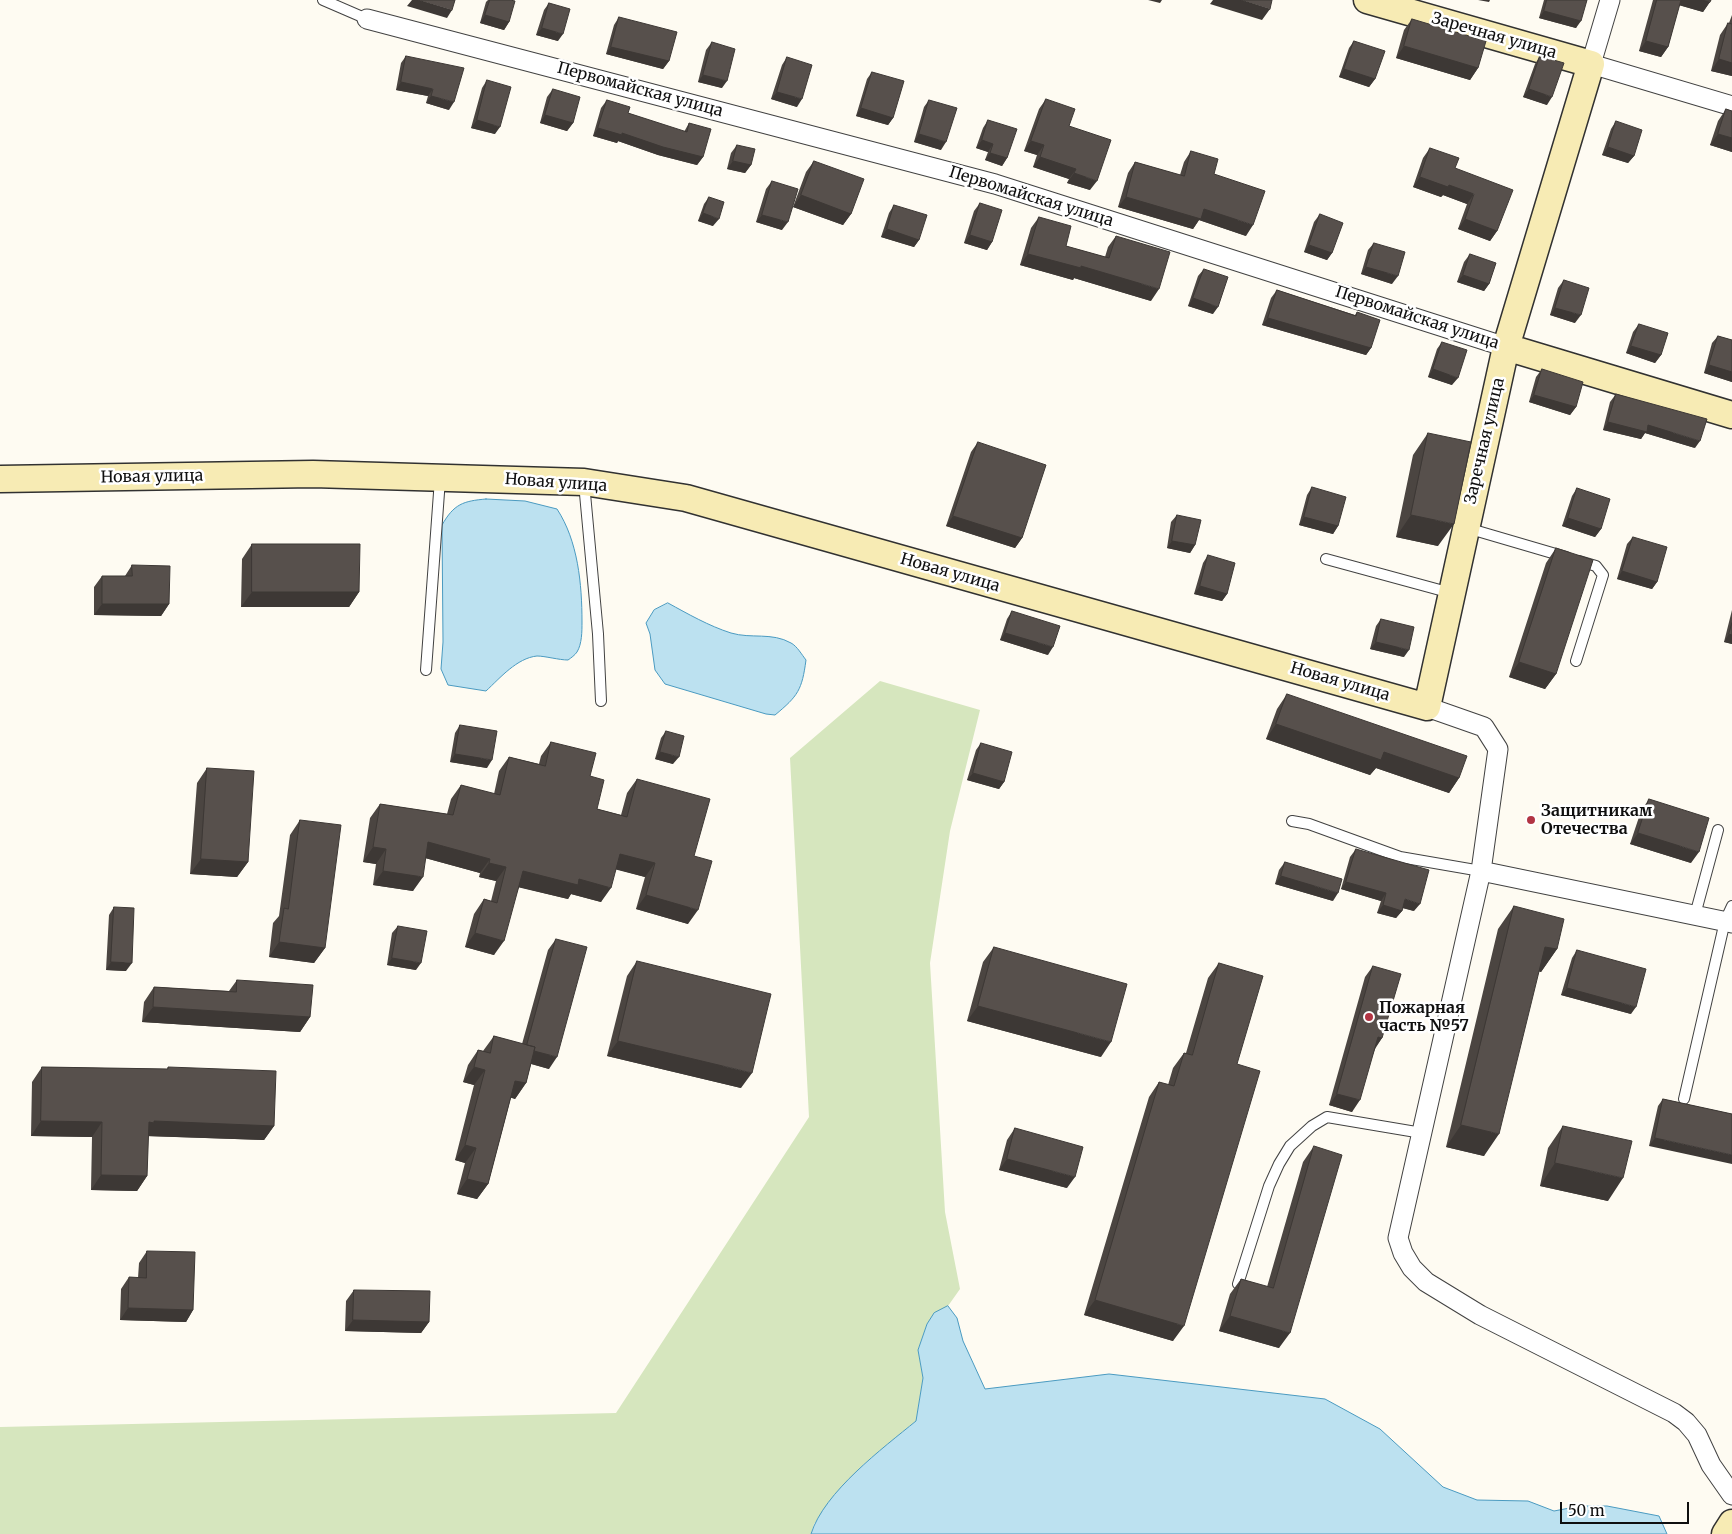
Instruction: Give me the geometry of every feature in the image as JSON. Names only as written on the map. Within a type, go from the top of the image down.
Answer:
[{"type":"street","name":"Заречная улица","points":[[1367,0],[1732,106]]},
{"type":"street","name":"Заречная улица","points":[[1427,707],[1506,347],[1610,0]]},
{"type":"street","name":"Первомайская улица","points":[[367,19],[995,184],[1506,347],[1732,415]]},
{"type":"street","name":"Новая улица","points":[[0,479],[313,474],[584,482],[686,498],[1427,707],[1484,728],[1498,749],[1481,871],[1398,1238],[1403,1253],[1412,1268],[1426,1282],[1480,1315],[1674,1413],[1686,1422],[1697,1435],[1711,1466],[1732,1495]]},
{"type":"street","points":[[1481,871],[1696,915],[1730,917]]},
{"type":"street","points":[[1725,1534],[1732,1523]]},
{"type":"lane","name":"Первомайская улица","points":[[324,0],[367,19]]},
{"type":"lane","points":[[426,670],[440,478]]},
{"type":"lane","points":[[584,482],[598,634],[601,701]]},
{"type":"lane","points":[[1466,528],[1596,566],[1603,575],[1576,662]]},
{"type":"lane","points":[[1326,559],[1452,594]]},
{"type":"lane","points":[[1292,821],[1310,824],[1400,857],[1481,871]]},
{"type":"lane","points":[[1696,915],[1718,830]]},
{"type":"lane","points":[[1684,1099],[1730,917]]},
{"type":"lane","points":[[1238,1284],[1269,1186],[1279,1164],[1290,1146],[1312,1126],[1327,1117],[1422,1133]]},
{"type":"green space","points":[[880,681],[980,710],[950,831],[930,963],[945,1212],[960,1289],[948,1306],[927,1324],[918,1350],[923,1378],[916,1421],[864,1464],[814,1524],[811,1534],[0,1534],[0,1427],[616,1413],[809,1117],[790,758]]},
{"type":"water","points":[[486,499],[525,501],[557,509],[570,535],[574,549],[580,578],[582,622],[580,645],[577,652],[568,660],[537,656],[523,660],[509,669],[486,691],[448,685],[441,669],[443,642],[442,525],[451,512],[460,505]]},
{"type":"water","points":[[668,603],[731,633],[776,638],[793,644],[806,660],[803,679],[798,692],[775,715],[665,684],[655,670],[650,634],[646,623],[654,610]]},
{"type":"water","points":[[948,1306],[957,1318],[963,1341],[985,1389],[1109,1374],[1325,1399],[1380,1429],[1443,1487],[1477,1500],[1528,1501],[1554,1511],[1580,1506],[1607,1506],[1659,1516],[1667,1534],[811,1534],[828,1502],[841,1487],[916,1421],[923,1378],[918,1350],[927,1324],[934,1313]]},
{"type":"building","points":[[418,0],[455,0],[452,10]]},
{"type":"building","points":[[490,0],[515,1],[509,22],[485,15]]},
{"type":"building","points":[[1241,0],[1272,0],[1270,9]]},
{"type":"building","points":[[1547,0],[1587,0],[1581,21],[1544,11]]},
{"type":"building","points":[[1657,0],[1681,0],[1668,47],[1646,41]]},
{"type":"building","points":[[549,3],[570,9],[563,34],[542,28]]},
{"type":"building","points":[[619,17],[677,32],[669,61],[611,47]]},
{"type":"building","points":[[1412,19],[1486,41],[1478,68],[1404,46]]},
{"type":"building","points":[[1728,23],[1732,24],[1732,63],[1719,59]]},
{"type":"building","points":[[1354,41],[1385,51],[1375,79],[1344,69]]},
{"type":"building","points":[[712,42],[735,49],[727,81],[703,75]]},
{"type":"building","points":[[406,56],[464,68],[454,102],[431,96],[433,89],[401,82]]},
{"type":"building","points":[[1540,56],[1564,63],[1552,97],[1529,89]]},
{"type":"building","points":[[787,57],[812,65],[802,99],[777,92]]},
{"type":"building","points":[[872,72],[904,81],[893,118],[861,108]]},
{"type":"building","points":[[487,80],[511,87],[500,127],[477,120]]},
{"type":"building","points":[[553,89],[580,97],[573,123],[545,115]]},
{"type":"building","points":[[1046,99],[1075,109],[1069,126],[1111,140],[1097,181],[1074,173],[1076,169],[1040,157],[1044,145],[1031,141]]},
{"type":"building","points":[[607,100],[630,107],[628,113],[687,132],[689,123],[711,129],[703,157],[663,147],[622,133],[622,135],[598,128]]},
{"type":"building","points":[[929,100],[957,108],[946,142],[919,134]]},
{"type":"building","points":[[1726,109],[1732,111],[1732,138],[1718,134]]},
{"type":"building","points":[[988,120],[1017,129],[1007,158],[990,153],[993,144],[982,140]]},
{"type":"building","points":[[1616,121],[1642,130],[1634,156],[1608,147]]},
{"type":"building","points":[[737,145],[755,149],[751,165],[733,161]]},
{"type":"building","points":[[1430,148],[1459,158],[1455,168],[1513,190],[1497,231],[1465,219],[1474,194],[1420,177]]},
{"type":"building","points":[[1191,151],[1218,159],[1214,174],[1265,191],[1253,225],[1204,209],[1201,219],[1126,197],[1135,162],[1184,176]]},
{"type":"building","points":[[814,161],[864,179],[851,214],[801,195]]},
{"type":"building","points":[[772,181],[798,189],[788,222],[762,215]]},
{"type":"building","points":[[709,197],[724,202],[719,219],[703,213]]},
{"type":"building","points":[[980,203],[1002,210],[992,242],[970,235]]},
{"type":"building","points":[[894,205],[927,215],[919,240],[887,229]]},
{"type":"building","points":[[1320,214],[1343,223],[1332,253],[1309,245]]},
{"type":"building","points":[[1039,217],[1071,226],[1066,246],[1109,258],[1116,236],[1170,252],[1159,289],[1081,266],[1081,268],[1028,254]]},
{"type":"building","points":[[1374,243],[1405,252],[1398,276],[1366,267]]},
{"type":"building","points":[[1470,254],[1496,263],[1489,284],[1463,275]]},
{"type":"building","points":[[1204,269],[1228,277],[1218,307],[1193,298]]},
{"type":"building","points":[[1564,280],[1589,288],[1581,315],[1555,308]]},
{"type":"building","points":[[1277,290],[1356,316],[1357,312],[1380,320],[1371,348],[1268,318]]},
{"type":"building","points":[[1639,324],[1668,333],[1661,355],[1631,346]]},
{"type":"building","points":[[1718,336],[1732,340],[1732,372],[1709,365]]},
{"type":"building","points":[[1442,342],[1467,350],[1458,378],[1433,369]]},
{"type":"building","points":[[1542,369],[1583,382],[1576,407],[1534,395]]},
{"type":"building","points":[[1616,394],[1707,419],[1700,441],[1648,425],[1647,432],[1608,422]]},
{"type":"building","points":[[1428,433],[1471,442],[1454,524],[1411,515]]},
{"type":"building","points":[[978,442],[1046,465],[1022,538],[953,516]]},
{"type":"building","points":[[1312,487],[1346,497],[1338,526],[1304,517]]},
{"type":"building","points":[[1577,488],[1610,499],[1601,529],[1568,518]]},
{"type":"building","points":[[1177,515],[1201,520],[1195,545],[1172,541]]},
{"type":"building","points":[[1633,537],[1667,547],[1657,582],[1622,571]]},
{"type":"building","points":[[252,544],[360,544],[359,592],[252,592]]},
{"type":"building","points":[[1556,548],[1593,560],[1556,674],[1519,662]]},
{"type":"building","points":[[1208,555],[1235,563],[1227,594],[1200,586]]},
{"type":"building","points":[[132,565],[170,566],[169,604],[102,604],[102,576],[132,576]]},
{"type":"building","points":[[1012,611],[1060,626],[1053,647],[1005,633]]},
{"type":"building","points":[[1381,619],[1414,627],[1409,650],[1376,642]]},
{"type":"building","points":[[1732,623],[1732,635],[1729,634]]},
{"type":"building","points":[[1287,694],[1467,756],[1459,778],[1384,752],[1381,760],[1276,724]]},
{"type":"building","points":[[460,725],[497,731],[492,760],[455,754]]},
{"type":"building","points":[[666,731],[684,736],[679,757],[660,752]]},
{"type":"building","points":[[551,742],[596,753],[590,776],[604,780],[597,809],[627,817],[637,779],[710,799],[694,856],[712,861],[698,910],[646,895],[655,863],[620,854],[611,888],[579,879],[578,885],[523,871],[504,941],[475,933],[484,899],[497,903],[506,867],[489,863],[490,859],[428,842],[423,877],[383,871],[386,849],[373,847],[380,804],[453,815],[461,785],[500,795],[509,757],[545,766]]},
{"type":"building","points":[[981,743],[1012,752],[1004,782],[973,773]]},
{"type":"building","points":[[207,768],[254,771],[248,862],[201,859]]},
{"type":"building","points":[[1649,799],[1709,818],[1699,852],[1638,833]]},
{"type":"building","points":[[300,820],[341,825],[325,948],[279,942],[284,908],[288,909]]},
{"type":"building","points":[[1356,849],[1429,870],[1420,904],[1405,899],[1402,911],[1383,905],[1386,893],[1346,882]]},
{"type":"building","points":[[1285,862],[1342,879],[1338,893],[1281,876]]},
{"type":"building","points":[[1514,906],[1564,919],[1557,949],[1545,947],[1499,1134],[1461,1125]]},
{"type":"building","points":[[114,907],[134,908],[132,963],[111,962]]},
{"type":"building","points":[[398,926],[427,931],[421,963],[392,958]]},
{"type":"building","points":[[556,939],[587,947],[557,1057],[534,1051],[535,1047],[527,1045]]},
{"type":"building","points":[[994,947],[1127,984],[1111,1042],[978,1006]]},
{"type":"building","points":[[1577,950],[1646,969],[1636,1007],[1567,988]]},
{"type":"building","points":[[637,961],[771,994],[752,1073],[618,1041]]},
{"type":"building","points":[[1219,963],[1263,976],[1237,1064],[1260,1071],[1184,1326],[1095,1300],[1159,1082],[1174,1086],[1184,1053],[1192,1055]]},
{"type":"building","name":"Пожарная часть №57","points":[[1373,966],[1401,974],[1382,1038],[1378,1037],[1360,1100],[1337,1094]]},
{"type":"building","points":[[237,980],[313,985],[310,1017],[153,1007],[154,987],[236,992]]},
{"type":"building","points":[[494,1036],[535,1047],[526,1083],[515,1081],[488,1184],[467,1179],[476,1148],[465,1145],[485,1070],[474,1067],[478,1050],[490,1053]]},
{"type":"building","points":[[42,1067],[168,1069],[168,1067],[276,1071],[274,1126],[149,1122],[147,1176],[101,1175],[102,1122],[41,1121]]},
{"type":"building","points":[[1663,1099],[1732,1114],[1732,1155],[1655,1138]]},
{"type":"building","points":[[1563,1126],[1632,1141],[1623,1178],[1555,1163]]},
{"type":"building","points":[[1015,1128],[1083,1147],[1075,1177],[1007,1159]]},
{"type":"building","points":[[1314,1146],[1342,1155],[1290,1333],[1230,1316],[1241,1279],[1273,1288]]},
{"type":"building","points":[[147,1251],[195,1252],[193,1310],[128,1308],[129,1277],[146,1278]]},
{"type":"building","points":[[354,1290],[430,1291],[429,1322],[353,1320]]},
{"type":"place","name":"Защитникам Отечества","points":[[1531,820]]},
{"type":"place","name":"Пожарная часть №57","points":[[1369,1017]]}]
